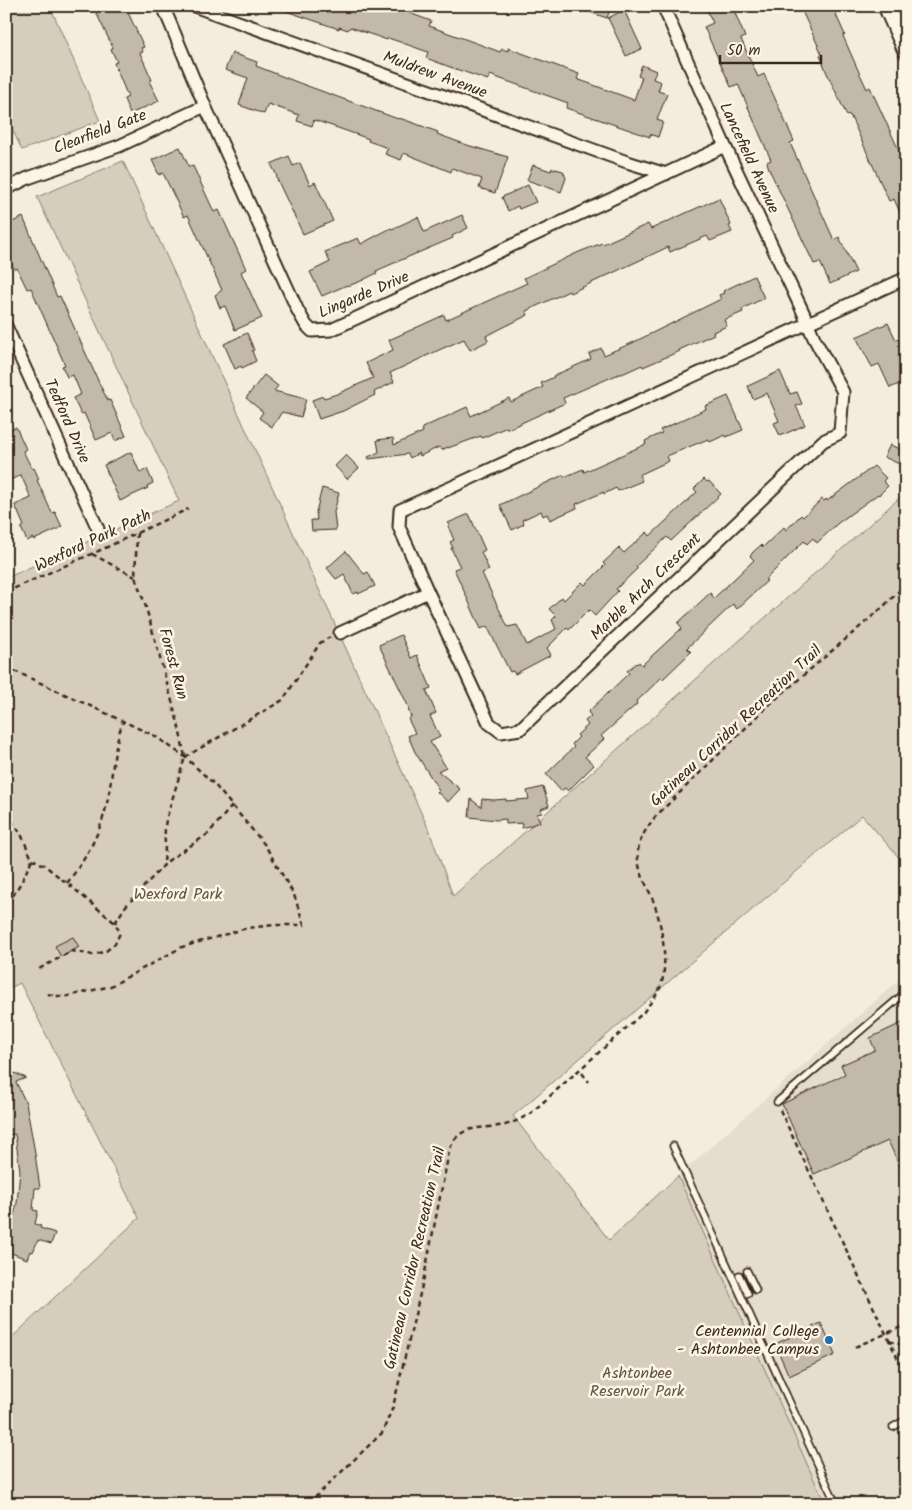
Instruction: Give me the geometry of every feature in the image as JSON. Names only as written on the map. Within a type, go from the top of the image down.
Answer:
[{"type":"main road","points":[[886,6],[906,51]]},
{"type":"street","name":"Lingarde Drive","points":[[163,6],[205,106],[298,311],[306,325],[312,330],[331,330],[725,146]]},
{"type":"street","name":"Muldrew Avenue","points":[[194,6],[627,162],[666,174]]},
{"type":"street","name":"Lancefield Avenue","points":[[664,6],[725,146],[808,323]]},
{"type":"street","name":"Clearfield Gate","points":[[6,188],[28,178],[119,146],[205,106]]},
{"type":"street","name":"Marble Arch Crescent","points":[[808,323],[843,392],[840,433],[823,441],[520,729],[501,732],[489,722],[428,592],[399,527],[400,510],[906,278]]},
{"type":"street","name":"Tedford Drive","points":[[6,326],[98,529]]},
{"type":"street","points":[[340,633],[428,592]]},
{"type":"lane","points":[[776,1102],[906,992]]},
{"type":"lane","points":[[673,1146],[745,1295],[836,1504]]},
{"type":"lane","points":[[747,1271],[756,1290]]},
{"type":"lane","points":[[893,1427],[906,1420]]},
{"type":"path","name":"Wexford Park Path","points":[[6,592],[188,509]]},
{"type":"path","name":"Forest Run","points":[[137,533],[134,577],[145,604],[178,723],[185,758],[166,820],[165,856],[162,866]]},
{"type":"path","points":[[92,554],[134,577]]},
{"type":"path","name":"Gatineau Corridor Recreation Trail","points":[[308,1504],[382,1432],[393,1408],[424,1277],[448,1152],[454,1140],[460,1134],[470,1129],[508,1124],[531,1113],[642,1014],[655,997],[661,984],[664,968],[664,950],[657,911],[643,878],[638,860],[638,850],[642,836],[655,817],[770,704],[882,608],[906,584]]},
{"type":"path","points":[[185,758],[283,700],[320,643],[325,639]]},
{"type":"path","points":[[6,667],[155,736],[185,758],[214,784],[264,845],[294,895],[304,925],[274,925],[248,928],[182,946],[111,986],[64,997],[47,994]]},
{"type":"path","points":[[67,883],[91,848],[102,823],[118,738],[124,722]]},
{"type":"path","points":[[115,923],[125,907],[162,866],[208,834],[232,806]]},
{"type":"path","points":[[6,813],[21,834],[32,859],[44,865],[115,923],[120,933],[115,944],[106,951],[93,955],[72,951],[36,970]]},
{"type":"path","points":[[11,918],[8,908],[11,898],[23,879],[32,859]]},
{"type":"path","points":[[582,1073],[589,1082]]},
{"type":"path","points":[[776,1102],[906,1376]]},
{"type":"path","points":[[855,1347],[906,1325]]},
{"type":"path","points":[[890,1341],[906,1346]]},
{"type":"shaded area","name":"Centennial College - Ashtonbee Campus","points":[[906,974],[906,1504],[825,1504],[678,1176]]},
{"type":"green space","points":[[6,6],[50,6],[100,121],[22,150],[6,116]]},
{"type":"green space","points":[[123,161],[429,830],[453,896],[906,492],[906,866],[862,815],[513,1116],[609,1240],[678,1176],[825,1504],[6,1504],[6,1343],[139,1218],[20,983],[6,990],[6,578],[179,501],[37,197]]},
{"type":"building","points":[[93,6],[125,6],[144,47],[141,48],[143,52],[140,53],[152,80],[149,81],[159,101],[130,114],[124,99],[128,97],[114,63],[117,62],[111,49],[113,48]]},
{"type":"building","points":[[277,6],[390,6],[431,21],[429,26],[500,52],[502,49],[508,51],[508,48],[579,74],[577,79],[634,100],[642,77],[638,76],[642,65],[656,71],[653,79],[661,82],[658,91],[667,94],[657,120],[663,122],[658,137],[650,134],[650,137],[566,108],[568,103],[490,75],[488,80],[426,58],[428,52],[397,41],[388,38],[387,40],[350,27],[348,30],[339,27],[339,29],[277,8]]},
{"type":"building","points":[[577,6],[611,6],[607,18],[577,8]]},
{"type":"building","points":[[705,6],[732,6],[745,37],[741,39],[758,77],[764,74],[794,141],[790,143],[834,240],[839,237],[856,272],[830,284],[820,262],[814,264],[769,169],[767,162],[771,160],[738,84],[731,87],[704,27],[713,23]]},
{"type":"building","points":[[808,6],[832,6],[858,70],[867,89],[870,87],[906,166],[906,226],[894,199],[889,201],[850,115],[847,116],[826,71],[820,55],[822,54],[801,9]]},
{"type":"building","points":[[624,10],[642,49],[626,56],[608,18]]},
{"type":"building","points":[[232,53],[257,62],[256,66],[302,84],[411,122],[467,145],[508,157],[495,193],[479,188],[482,179],[452,168],[451,172],[404,153],[401,160],[385,154],[388,148],[338,128],[314,120],[312,126],[297,121],[299,115],[268,104],[264,114],[239,105],[248,78],[225,70]]},
{"type":"building","points":[[180,147],[189,167],[193,166],[214,212],[219,210],[246,269],[241,272],[262,318],[235,330],[225,306],[220,308],[215,295],[222,290],[188,215],[184,217],[163,173],[159,175],[152,160]]},
{"type":"building","points":[[289,156],[293,166],[300,163],[310,185],[315,182],[333,221],[303,234],[271,164]]},
{"type":"building","points":[[533,165],[551,171],[552,168],[563,171],[566,178],[561,192],[527,180]]},
{"type":"building","points":[[528,185],[536,202],[519,209],[518,206],[508,211],[502,197]]},
{"type":"building","points":[[719,198],[731,225],[729,226],[732,232],[710,241],[707,236],[670,252],[668,247],[570,293],[569,291],[526,311],[528,315],[486,336],[488,341],[470,350],[464,339],[390,373],[394,382],[374,392],[375,395],[343,411],[319,419],[312,400],[337,394],[373,378],[366,363],[393,350],[389,340],[444,315],[446,320],[527,283],[524,278],[579,252],[603,244],[648,224],[651,229]]},
{"type":"building","points":[[462,215],[468,228],[452,236],[453,238],[376,271],[377,273],[361,281],[322,296],[310,272],[330,262],[325,252],[358,238],[361,244],[391,228],[418,217],[424,232]]},
{"type":"building","points":[[23,217],[57,297],[60,296],[100,385],[108,401],[110,400],[126,436],[115,441],[112,433],[96,440],[84,413],[81,414],[73,398],[81,394],[73,375],[67,377],[62,366],[65,365],[31,288],[27,289],[17,268],[14,269],[6,251],[6,225]]},
{"type":"building","points":[[754,276],[764,298],[742,309],[743,312],[724,320],[727,326],[680,351],[563,398],[565,403],[508,429],[507,427],[482,438],[481,436],[442,450],[439,447],[420,456],[419,453],[410,458],[408,454],[369,459],[368,457],[379,452],[377,440],[393,438],[394,445],[423,432],[422,428],[467,407],[471,416],[509,398],[511,402],[543,387],[541,383],[553,376],[591,359],[589,354],[601,348],[604,355],[632,343],[721,299],[719,295],[724,293],[723,291]]},
{"type":"building","points":[[888,323],[904,351],[900,353],[906,365],[906,381],[890,388],[879,364],[872,367],[856,337]]},
{"type":"building","points":[[247,333],[256,361],[242,368],[241,366],[235,369],[224,344]]},
{"type":"building","points":[[780,371],[790,394],[797,392],[802,404],[796,406],[805,425],[780,436],[774,423],[779,421],[767,393],[753,399],[748,386]]},
{"type":"building","points":[[264,375],[278,386],[274,391],[306,399],[301,417],[282,412],[272,427],[259,418],[263,412],[246,398]]},
{"type":"building","points":[[728,396],[743,430],[710,442],[708,439],[667,456],[669,461],[639,475],[642,481],[618,491],[616,488],[604,494],[604,492],[576,504],[577,508],[550,520],[547,514],[543,516],[541,511],[522,520],[524,524],[512,530],[500,505],[563,475],[564,477],[583,469],[584,472],[646,444],[645,441],[662,433],[660,430],[706,409],[705,406]]},
{"type":"building","points":[[16,427],[26,449],[23,451],[32,469],[34,468],[39,479],[37,480],[52,513],[55,512],[62,527],[34,540],[33,538],[27,541],[21,528],[24,526],[15,505],[31,498],[21,475],[6,482],[6,432]]},
{"type":"building","points":[[890,445],[906,451],[906,467],[884,457]]},
{"type":"building","points":[[131,452],[140,473],[147,469],[153,483],[147,486],[148,488],[120,501],[104,465]]},
{"type":"building","points":[[346,455],[359,468],[347,479],[335,466]]},
{"type":"building","points":[[874,466],[886,478],[883,481],[888,486],[879,495],[838,523],[817,543],[813,538],[807,544],[804,541],[765,580],[767,581],[737,609],[733,604],[687,648],[691,652],[601,736],[604,739],[585,757],[594,765],[568,791],[565,788],[561,791],[546,774],[574,747],[572,744],[579,737],[577,735],[588,725],[585,721],[591,716],[588,712],[629,673],[627,671],[636,663],[639,662],[642,665],[682,628],[678,623],[710,593],[714,598],[754,560],[750,556],[761,545],[763,547],[784,527],[786,530],[801,515],[803,517],[822,499],[827,501]]},
{"type":"building","points":[[704,479],[707,482],[709,481],[721,494],[671,541],[667,537],[636,566],[638,568],[616,589],[618,591],[595,616],[589,610],[569,630],[567,628],[547,648],[551,655],[515,674],[513,671],[510,672],[487,626],[481,629],[454,569],[460,567],[451,548],[453,548],[450,542],[454,540],[448,523],[469,514],[485,550],[481,552],[489,570],[482,573],[508,627],[517,625],[527,645],[556,629],[552,620],[556,616],[549,609],[562,597],[564,600],[582,582],[585,585],[605,565],[603,563],[619,548],[624,553],[647,532],[650,536],[697,492],[694,489]]},
{"type":"building","points":[[322,488],[339,493],[334,512],[336,530],[312,531],[311,520],[317,520],[316,512]]},
{"type":"building","points":[[346,551],[364,574],[368,572],[375,586],[358,594],[358,592],[353,594],[344,574],[336,579],[327,568]]},
{"type":"building","points":[[401,635],[411,658],[417,655],[431,688],[426,690],[436,713],[430,716],[440,737],[430,742],[446,767],[438,771],[460,789],[448,802],[437,792],[439,790],[415,752],[408,736],[415,733],[408,719],[411,717],[409,708],[379,645]]},
{"type":"building","points":[[543,787],[549,806],[541,809],[542,813],[537,814],[540,822],[522,828],[522,823],[506,824],[506,819],[469,817],[471,799],[481,807],[482,799],[506,799],[506,801],[529,799],[527,791]]},
{"type":"building","points":[[73,937],[79,947],[61,957],[55,946]]},
{"type":"building","points":[[906,1021],[906,1179],[888,1141],[814,1174],[782,1104],[845,1074],[841,1065],[875,1050],[870,1038]]},
{"type":"building","points":[[6,1060],[12,1072],[26,1078],[16,1082],[26,1103],[40,1188],[35,1188],[33,1210],[38,1211],[35,1224],[41,1226],[40,1228],[55,1233],[51,1244],[38,1240],[33,1252],[30,1251],[27,1259],[6,1251],[6,1231],[9,1233],[17,1203],[20,1171],[15,1134],[9,1135],[6,1122]]},
{"type":"building","points":[[821,1323],[835,1355],[789,1376],[775,1344]]},
{"type":"place","name":"Centennial College - Ashtonbee Campus","points":[[829,1340]]},
{"type":"park label","name":"Wexford Park","points":[[178,894]]},
{"type":"park label","name":"Ashtonbee Reservoir Park","points":[[637,1382]]}]
